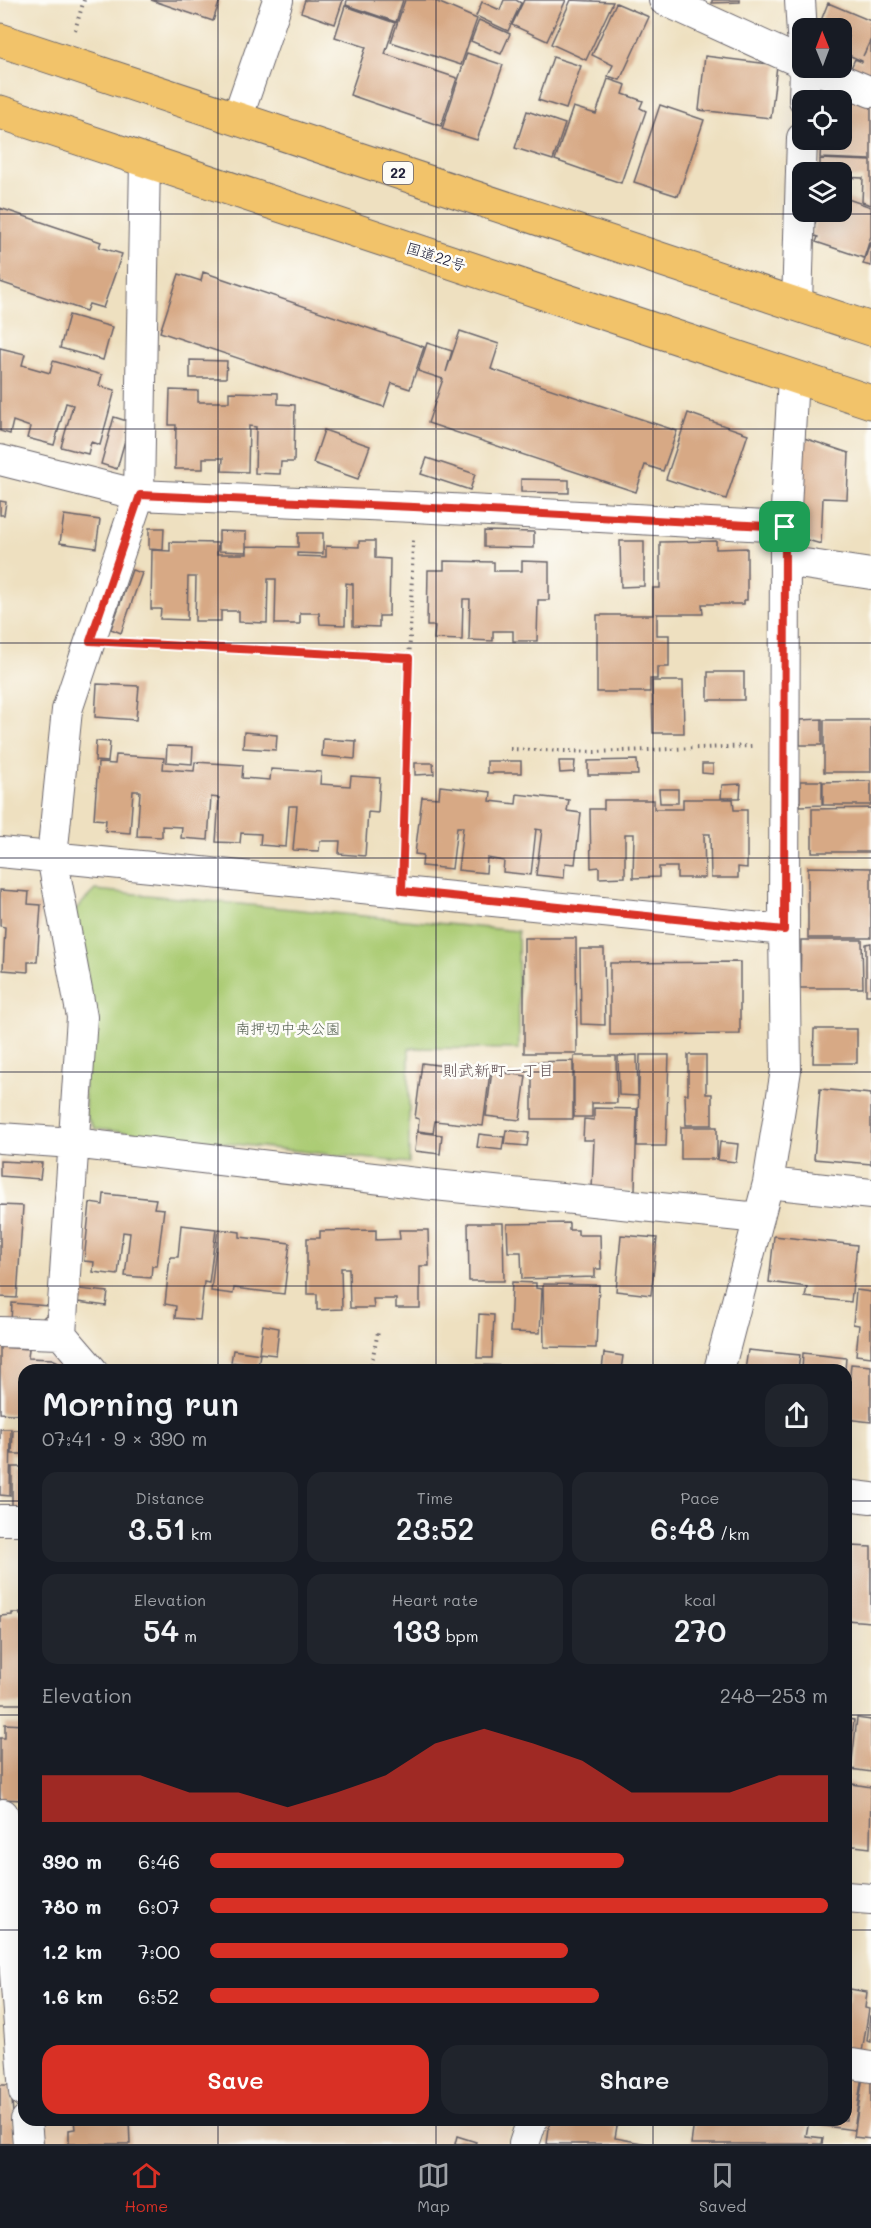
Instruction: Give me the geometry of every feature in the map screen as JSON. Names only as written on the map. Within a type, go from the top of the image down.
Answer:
[{"type":"highway","name":"22","points":[[0,40],[871,329]]},
{"type":"highway","name":"国道22号","points":[[0,112],[871,402]]},
{"type":"street","points":[[237,119],[278,0]]},
{"type":"street","points":[[663,0],[792,58]]},
{"type":"street","points":[[800,0],[801,18]]},
{"type":"street","points":[[838,78],[871,92]]},
{"type":"street","points":[[797,304],[802,150]]},
{"type":"street","points":[[87,1364],[61,1334],[82,1017],[52,857],[67,710],[140,495],[145,160]]},
{"type":"street","points":[[721,1364],[768,1183],[786,1070],[785,527],[793,376]]},
{"type":"street","points":[[0,460],[140,495],[785,527]]},
{"type":"street","points":[[786,561],[871,574]]},
{"type":"street","points":[[0,852],[784,930]]},
{"type":"street","points":[[0,1138],[73,1143],[425,1184],[759,1218]]},
{"type":"street","points":[[768,1183],[871,1194]]},
{"type":"street","points":[[0,1332],[61,1334]]},
{"type":"street","points":[[852,1496],[871,1498]]},
{"type":"street","points":[[0,1520],[18,1520]]},
{"type":"street","points":[[9,1814],[11,2056],[18,2075]]},
{"type":"street","points":[[852,1897],[871,1899]]},
{"type":"street","points":[[852,2064],[871,2067]]},
{"type":"street","points":[[26,2126],[28,2144]]},
{"type":"street","points":[[524,2144],[530,2126]]},
{"type":"path","points":[[402,891],[414,507]]},
{"type":"path","points":[[90,641],[409,658]]},
{"type":"path","points":[[510,749],[595,752],[785,745]]},
{"type":"path","points":[[371,1364],[378,1332]]},
{"type":"shaded area","points":[[36,2126],[511,2126],[505,2144],[38,2144]]},
{"type":"green space","name":"南押切中央公園","points":[[95,890],[518,931],[519,1049],[409,1048],[409,1163],[95,1129],[86,1116],[72,913]]},
{"type":"building","points":[[151,0],[220,0],[213,21]]},
{"type":"building","points":[[305,0],[343,0],[335,24],[301,12]]},
{"type":"building","points":[[347,0],[403,0],[396,22],[346,5]]},
{"type":"building","points":[[405,0],[433,0],[477,19],[461,65],[391,42]]},
{"type":"building","points":[[504,0],[516,0],[521,3],[508,31],[476,16],[482,2],[500,10]]},
{"type":"building","points":[[524,0],[566,0],[547,41],[512,25]]},
{"type":"building","points":[[571,0],[613,2],[586,60],[551,44]]},
{"type":"building","points":[[712,0],[740,0],[740,2],[712,3]]},
{"type":"building","points":[[616,3],[649,17],[620,80],[608,76],[613,65],[592,55]]},
{"type":"building","points":[[828,3],[871,21],[871,39],[863,56],[871,41],[871,79],[852,71],[855,59],[862,61],[852,57],[852,18],[822,18]]},
{"type":"building","points":[[345,6],[395,23],[385,54],[457,78],[441,126],[350,95],[366,47],[335,37]]},
{"type":"building","points":[[479,20],[510,34],[501,54],[471,41]]},
{"type":"building","points":[[467,53],[503,65],[477,140],[442,129]]},
{"type":"building","points":[[705,56],[777,65],[771,118],[699,110]]},
{"type":"building","points":[[553,57],[581,66],[566,109],[538,100]]},
{"type":"building","points":[[608,79],[626,85],[623,94],[643,101],[640,108],[646,111],[621,183],[555,160],[573,107],[596,114]]},
{"type":"building","points":[[832,85],[844,90],[824,90]]},
{"type":"building","points":[[852,93],[871,101],[871,160],[820,158],[820,150],[852,150]]},
{"type":"building","points":[[660,105],[704,120],[678,196],[634,182]]},
{"type":"building","points":[[527,111],[565,124],[553,160],[515,148]]},
{"type":"building","points":[[820,159],[871,161],[871,205],[862,202],[863,178],[852,177],[852,162],[820,162]]},
{"type":"building","points":[[852,200],[871,207],[871,236],[864,258],[816,242],[818,237],[811,235],[816,222],[852,222]]},
{"type":"building","points":[[0,208],[101,242],[99,247],[122,254],[103,308],[89,304],[86,311],[0,282]]},
{"type":"building","points":[[871,241],[871,266],[863,264]]},
{"type":"building","points":[[203,272],[424,347],[410,389],[392,383],[384,407],[160,332],[179,274],[201,281]]},
{"type":"building","points":[[69,315],[112,327],[103,360],[60,348]]},
{"type":"building","points":[[460,331],[499,344],[491,369],[677,431],[663,471],[645,465],[636,492],[428,423],[443,379],[418,371],[427,343],[452,351],[446,372]]},
{"type":"building","points":[[0,348],[25,354],[22,365],[50,373],[53,361],[102,375],[99,386],[115,390],[100,445],[91,442],[88,454],[61,447],[73,405],[66,403],[54,445],[27,438],[30,427],[13,421],[10,434],[0,431]]},
{"type":"building","points":[[190,360],[227,361],[226,378],[190,378]]},
{"type":"building","points":[[170,390],[198,391],[198,402],[229,402],[229,392],[278,393],[278,404],[295,405],[294,462],[281,462],[280,474],[255,473],[256,427],[249,426],[248,472],[222,471],[223,458],[203,458],[203,469],[175,469],[176,425],[169,425]]},
{"type":"building","points":[[688,413],[748,434],[726,499],[666,479]]},
{"type":"building","points":[[114,417],[130,422],[117,469],[101,464]]},
{"type":"building","points":[[324,430],[370,446],[358,479],[313,463]]},
{"type":"building","points":[[801,437],[849,453],[847,499],[823,498],[821,544],[797,537]]},
{"type":"building","points":[[427,458],[475,474],[470,490],[421,474]]},
{"type":"building","points":[[521,479],[569,480],[569,493],[521,492]]},
{"type":"building","points":[[0,501],[6,502],[4,515],[0,515]]},
{"type":"building","points":[[64,515],[100,520],[96,548],[60,543]]},
{"type":"building","points":[[149,528],[164,528],[163,550],[149,549]]},
{"type":"building","points":[[219,531],[246,532],[246,552],[219,551]]},
{"type":"building","points":[[484,531],[534,532],[534,548],[484,547]]},
{"type":"building","points":[[298,533],[323,533],[323,554],[297,553],[297,556],[326,557],[326,546],[359,547],[359,541],[375,541],[375,558],[390,559],[389,616],[379,616],[379,627],[353,626],[353,584],[346,583],[345,625],[320,624],[319,613],[300,613],[300,624],[275,624],[276,579],[268,579],[267,623],[239,622],[239,611],[221,611],[221,621],[195,621],[196,577],[188,577],[187,620],[160,619],[161,609],[151,609],[152,550],[170,551],[170,542],[218,543],[217,554],[247,554],[247,546],[298,547]]},
{"type":"building","points":[[620,541],[644,541],[644,586],[621,587]]},
{"type":"building","points":[[716,541],[716,549],[747,548],[747,600],[744,600],[744,604],[702,604],[703,614],[657,614],[657,635],[669,635],[669,667],[657,667],[657,679],[650,679],[650,692],[597,692],[597,615],[653,615],[653,588],[660,588],[660,542]]},
{"type":"building","points":[[444,561],[494,562],[494,571],[522,571],[522,561],[549,562],[549,600],[538,600],[537,641],[513,641],[513,631],[493,631],[493,641],[469,640],[470,599],[463,599],[462,640],[434,639],[435,626],[427,626],[428,570],[444,570]]},
{"type":"building","points":[[132,570],[142,573],[121,633],[111,629]]},
{"type":"building","points":[[708,672],[744,672],[744,700],[708,700]]},
{"type":"building","points":[[652,681],[683,681],[684,733],[653,733]]},
{"type":"building","points":[[97,684],[139,686],[136,720],[95,717]]},
{"type":"building","points":[[822,719],[822,745],[800,745],[800,720]]},
{"type":"building","points":[[824,720],[871,720],[871,772],[824,772]]},
{"type":"building","points":[[244,732],[277,735],[276,750],[243,748]]},
{"type":"building","points":[[323,739],[356,741],[355,759],[322,756]]},
{"type":"building","points":[[96,741],[110,742],[108,762],[95,761]]},
{"type":"building","points":[[167,746],[193,747],[192,764],[166,762]]},
{"type":"building","points":[[116,755],[164,758],[163,769],[194,771],[195,762],[243,765],[242,778],[270,780],[271,769],[321,772],[320,784],[350,786],[351,776],[380,778],[378,813],[368,812],[365,856],[339,854],[340,841],[320,841],[319,851],[293,850],[297,806],[289,806],[286,847],[260,845],[261,834],[241,833],[240,843],[216,842],[219,798],[211,797],[208,840],[181,838],[182,827],[162,826],[162,837],[137,836],[140,791],[133,791],[130,833],[105,831],[106,820],[94,819],[98,763],[115,764]]},
{"type":"building","points":[[637,760],[638,775],[588,775],[588,761]]},
{"type":"building","points":[[487,761],[521,761],[521,773],[487,773]]},
{"type":"building","points":[[559,761],[575,761],[574,772],[560,773]]},
{"type":"building","points":[[415,763],[433,763],[434,774],[415,775]]},
{"type":"building","points":[[702,764],[713,764],[713,774],[702,773]]},
{"type":"building","points":[[800,781],[822,781],[822,805],[800,806]]},
{"type":"building","points":[[871,781],[871,805],[823,805],[823,782]]},
{"type":"building","points":[[741,784],[740,798],[721,798],[722,785]]},
{"type":"building","points":[[440,786],[491,792],[490,801],[516,804],[517,794],[569,800],[567,811],[581,813],[575,864],[565,863],[564,878],[536,875],[542,830],[536,829],[531,875],[503,872],[504,861],[487,858],[486,873],[458,870],[463,827],[457,827],[452,869],[422,866],[423,855],[415,854],[422,797],[439,798]]},
{"type":"building","points":[[659,789],[678,789],[678,803],[660,803]]},
{"type":"building","points":[[683,799],[733,799],[734,810],[747,810],[747,868],[738,867],[738,878],[711,878],[710,834],[704,834],[705,878],[677,878],[677,867],[659,867],[659,877],[633,878],[634,834],[625,834],[625,877],[599,878],[599,867],[591,868],[590,809],[604,809],[604,800],[654,800],[654,809],[683,809]]},
{"type":"building","points":[[871,808],[871,852],[812,852],[812,809]]},
{"type":"building","points":[[808,867],[871,868],[871,938],[808,938]]},
{"type":"building","points":[[0,890],[29,892],[28,904],[41,905],[37,962],[28,962],[28,972],[3,970],[5,927],[0,926]]},
{"type":"building","points":[[524,938],[576,938],[577,1053],[524,1053]]},
{"type":"building","points":[[801,940],[862,940],[863,988],[800,988]]},
{"type":"building","points":[[871,943],[871,995],[866,995],[866,944]]},
{"type":"building","points":[[580,949],[604,949],[605,1025],[581,1024]]},
{"type":"building","points":[[740,962],[740,1034],[610,1035],[610,963]]},
{"type":"building","points":[[814,1029],[857,1029],[857,1063],[813,1063]]},
{"type":"building","points":[[637,1055],[638,1096],[619,1095],[618,1056]]},
{"type":"building","points":[[640,1055],[669,1055],[666,1146],[637,1146]]},
{"type":"building","points":[[688,1055],[706,1055],[706,1094],[712,1094],[712,1125],[686,1125],[685,1094],[688,1094]]},
{"type":"building","points":[[574,1056],[616,1056],[617,1103],[592,1103],[592,1117],[574,1117]]},
{"type":"building","points":[[573,1061],[573,1119],[532,1119],[532,1062]]},
{"type":"building","points":[[422,1063],[490,1072],[483,1126],[435,1121],[433,1133],[418,1131],[419,1119],[415,1118]]},
{"type":"building","points":[[492,1071],[526,1076],[520,1120],[486,1116]]},
{"type":"building","points":[[820,1089],[871,1094],[871,1164],[814,1159]]},
{"type":"building","points":[[594,1108],[637,1109],[635,1190],[592,1189],[594,1140],[583,1140],[584,1119],[594,1120]]},
{"type":"building","points":[[681,1127],[717,1127],[717,1159],[681,1159]]},
{"type":"building","points":[[506,1130],[529,1133],[527,1146],[504,1144]]},
{"type":"building","points":[[417,1132],[442,1135],[440,1154],[415,1151]]},
{"type":"building","points":[[479,1134],[504,1137],[502,1150],[477,1147]]},
{"type":"building","points":[[720,1142],[738,1144],[736,1162],[718,1160]]},
{"type":"building","points":[[0,1161],[42,1163],[40,1179],[0,1176]]},
{"type":"building","points":[[104,1194],[156,1199],[154,1208],[164,1209],[157,1266],[152,1266],[151,1278],[125,1276],[130,1233],[123,1232],[118,1275],[93,1272],[94,1262],[84,1261],[90,1203],[103,1205]]},
{"type":"building","points":[[0,1205],[23,1206],[17,1298],[0,1297]]},
{"type":"building","points":[[468,1223],[503,1223],[504,1281],[469,1281]]},
{"type":"building","points":[[569,1223],[569,1230],[578,1230],[578,1235],[600,1235],[601,1269],[595,1269],[595,1277],[522,1279],[521,1252],[508,1252],[507,1224]]},
{"type":"building","points":[[181,1225],[216,1229],[209,1283],[204,1282],[200,1320],[175,1318],[176,1306],[165,1304],[170,1257],[178,1257]]},
{"type":"building","points":[[218,1229],[240,1232],[240,1237],[290,1243],[284,1294],[234,1288],[233,1294],[211,1291]]},
{"type":"building","points":[[376,1230],[376,1240],[400,1239],[399,1230],[428,1230],[429,1266],[420,1266],[420,1308],[396,1308],[396,1299],[373,1299],[374,1308],[350,1308],[349,1268],[341,1268],[342,1309],[317,1310],[317,1294],[307,1294],[307,1238],[320,1238],[320,1231]]},
{"type":"building","points":[[621,1235],[657,1238],[651,1295],[616,1291]]},
{"type":"building","points":[[774,1236],[857,1245],[851,1302],[805,1297],[807,1287],[769,1282]]},
{"type":"building","points":[[512,1282],[536,1283],[536,1288],[542,1289],[540,1333],[510,1332]]},
{"type":"building","points":[[543,1284],[599,1285],[596,1348],[544,1347]]},
{"type":"building","points":[[79,1289],[108,1292],[106,1306],[78,1302]]},
{"type":"building","points":[[856,1290],[871,1292],[871,1357],[856,1355],[859,1325],[853,1324]]},
{"type":"building","points":[[12,1303],[48,1306],[47,1314],[37,1324],[11,1322]]},
{"type":"building","points":[[479,1314],[494,1315],[492,1358],[477,1358]]},
{"type":"building","points":[[263,1325],[279,1328],[276,1355],[259,1353]]},
{"type":"building","points":[[0,1347],[29,1349],[28,1358],[52,1359],[63,1364],[18,1364],[18,1414],[0,1413]]},
{"type":"building","points":[[233,1350],[260,1354],[258,1364],[231,1362]]},
{"type":"building","points":[[748,1350],[800,1355],[799,1364],[746,1364]]},
{"type":"building","points":[[604,1353],[623,1356],[622,1364],[603,1364]]},
{"type":"building","points":[[803,1353],[846,1358],[846,1364],[802,1364]]},
{"type":"building","points":[[852,1364],[871,1366],[871,1422],[852,1420]]},
{"type":"building","points":[[0,1429],[11,1429],[10,1496],[0,1495]]},
{"type":"building","points":[[13,1430],[18,1430],[18,1454],[12,1454]]},
{"type":"building","points":[[12,1467],[18,1467],[18,1510],[12,1510]]},
{"type":"building","points":[[852,1546],[871,1547],[871,1622],[852,1620]]},
{"type":"building","points":[[12,1613],[18,1613],[18,1704],[0,1704],[0,1616],[12,1615]]},
{"type":"building","points":[[857,1718],[871,1720],[871,1772],[852,1769]]},
{"type":"building","points":[[5,1724],[18,1725],[18,1800],[0,1799],[0,1738],[5,1738]]},
{"type":"building","points":[[852,1784],[871,1787],[870,1848],[852,1846]]},
{"type":"building","points":[[852,1989],[867,1992],[865,2008],[869,2009],[862,2052],[852,2051]]},
{"type":"building","points":[[871,2016],[871,2042],[867,2041]]},
{"type":"building","points":[[852,2074],[862,2075],[854,2130],[825,2126],[852,2126]]},
{"type":"building","points":[[863,2076],[871,2077],[871,2139],[854,2137]]},
{"type":"building","points":[[0,2085],[11,2085],[15,2144],[0,2144]]},
{"type":"building","points":[[75,2126],[129,2126],[130,2144],[69,2144],[69,2130],[75,2129]]},
{"type":"building","points":[[549,2126],[617,2126],[615,2138],[647,2144],[547,2144]]},
{"type":"building","points":[[693,2126],[808,2126],[806,2136],[823,2138],[822,2144],[691,2144]]},
{"type":"building","points":[[457,2136],[476,2142],[475,2144],[455,2144]]},
{"type":"district","name":"則武新町一丁目","points":[[498,1070]]},
{"type":"route","points":[[140,495],[580,515],[785,527],[784,930],[402,891],[409,658],[90,641],[140,495]]}]
